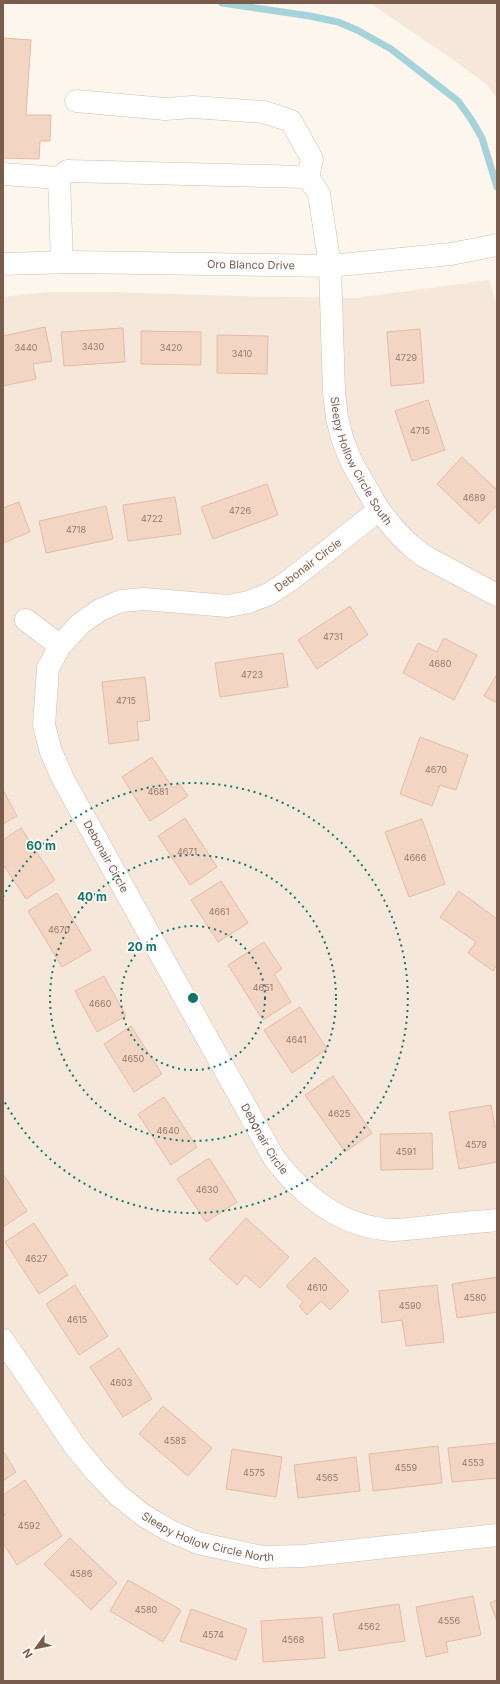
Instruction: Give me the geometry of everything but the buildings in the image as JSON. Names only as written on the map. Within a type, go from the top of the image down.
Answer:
[{"type":"street","points":[[3,174],[308,177],[312,159],[291,121],[264,112],[193,107],[165,109],[76,101]]},
{"type":"street","points":[[62,262],[63,175]]},
{"type":"street","name":"Sleepy Hollow Circle South","points":[[308,177],[319,194],[330,266],[334,392],[337,418],[343,442],[352,463],[378,510],[395,530],[424,556],[497,595]]},
{"type":"street","name":"Oro Blanco Drive","points":[[3,264],[62,262],[330,266],[451,254],[497,245]]},
{"type":"street","name":"Debonair Circle","points":[[378,510],[289,581],[269,594],[249,602],[228,606],[144,599],[121,601],[100,610],[80,624],[60,646],[48,668],[45,693],[44,725],[51,752],[64,781],[274,1158],[289,1178],[306,1194],[328,1210],[351,1220],[376,1228],[394,1230],[497,1220]]},
{"type":"street","points":[[26,620],[60,646]]},
{"type":"street","name":"Sleepy Hollow Circle North","points":[[3,1340],[74,1445],[96,1472],[118,1495],[143,1515],[198,1543],[262,1557],[303,1556],[497,1535]]},
{"type":"shaded area","points":[[370,3],[497,3],[497,98],[486,84],[462,66]]},
{"type":"shaded area","points":[[489,280],[497,305],[497,1681],[3,1681],[3,297],[46,292],[114,292],[355,298]]},
{"type":"waterway","points":[[222,3],[310,16],[338,22],[357,30],[391,49],[458,101],[482,138],[497,187]]}]
